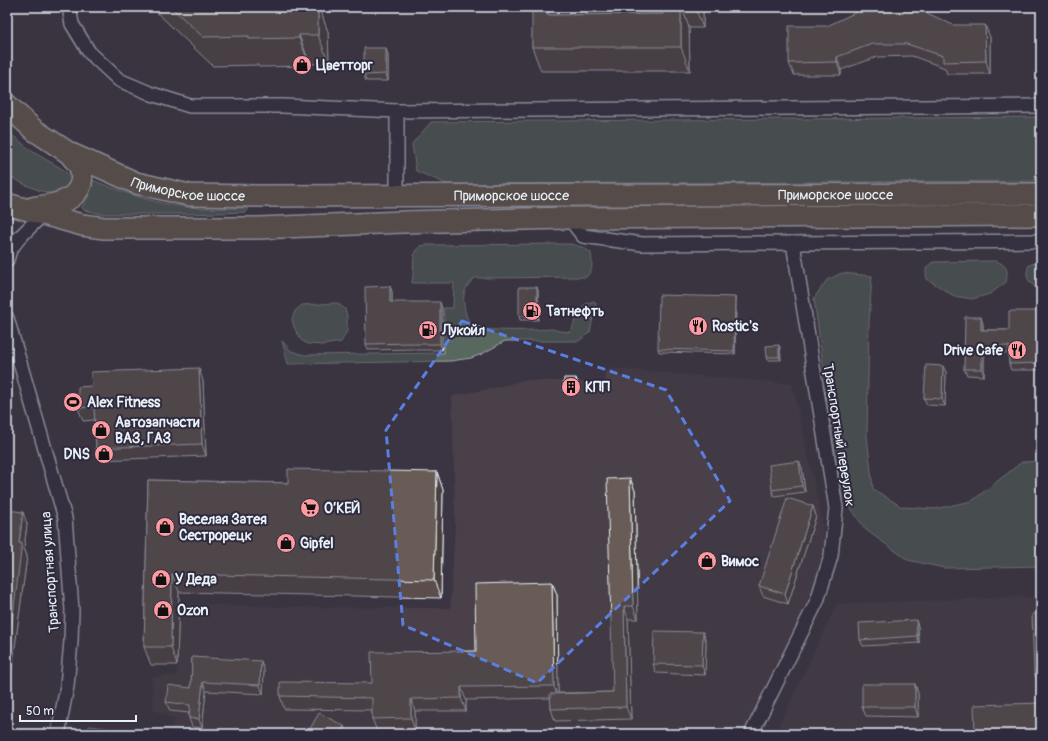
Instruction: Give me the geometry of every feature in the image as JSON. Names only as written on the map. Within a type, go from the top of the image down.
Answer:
[{"type":"highway","name":"Приморское шоссе","points":[[7,105],[34,130],[69,153],[136,183],[189,195],[1041,194]]},
{"type":"highway","points":[[7,122],[34,130]]},
{"type":"highway","points":[[25,209],[58,204],[73,196],[78,189],[82,178],[82,173],[81,168],[69,153]]},
{"type":"highway","name":"Приморское шоссе","points":[[25,209],[82,225],[104,228],[259,228],[569,218],[1041,215]]},
{"type":"street","points":[[69,7],[72,24],[89,52],[119,80],[152,94],[190,106],[283,106],[397,111],[1041,106]]},
{"type":"street","points":[[397,111],[397,195]]},
{"type":"street","points":[[7,260],[10,250],[19,238],[25,209]]},
{"type":"street","points":[[569,218],[583,236],[642,244],[1041,241]]},
{"type":"street","name":"Транспортный переулок","points":[[751,734],[818,601],[831,556],[836,508],[793,243]]},
{"type":"street","name":"Транспортная улица","points":[[7,318],[65,518],[72,610],[71,641],[67,686],[58,734]]},
{"type":"highlighted area","points":[[462,321],[666,390],[730,501],[537,683],[403,625],[386,430]]},
{"type":"shaded area","points":[[611,368],[792,384],[822,519],[825,555],[812,598],[742,734],[168,734],[175,719],[154,710],[152,677],[177,675],[180,604],[285,607],[450,608],[455,523],[452,396],[489,389],[521,380],[605,382],[606,371]]},
{"type":"shaded area","points":[[1041,596],[1041,734],[775,734],[837,604]]},
{"type":"green space","points":[[1041,117],[1041,181],[447,184],[416,171],[412,144],[431,122]]},
{"type":"green space","points":[[7,131],[33,152],[64,170],[71,179],[70,187],[55,193],[44,192],[17,181],[7,175]]},
{"type":"green space","points":[[93,181],[140,197],[176,206],[195,208],[247,208],[248,210],[246,212],[187,214],[102,214],[84,210],[82,208],[88,197]]},
{"type":"green space","points":[[571,244],[584,248],[591,253],[591,269],[586,277],[475,278],[465,290],[464,301],[469,321],[472,325],[478,328],[498,330],[553,329],[571,332],[578,313],[584,305],[594,301],[596,303],[590,332],[579,341],[505,341],[482,354],[471,358],[451,361],[288,364],[282,341],[291,351],[304,355],[444,353],[444,308],[453,308],[454,283],[412,283],[414,255],[420,246]]},
{"type":"green space","points":[[995,261],[1005,266],[1007,271],[1006,282],[990,294],[972,299],[954,296],[927,279],[926,269],[933,262]]},
{"type":"green space","points":[[1041,262],[1041,291],[1029,281],[1027,270],[1029,265]]},
{"type":"green space","points":[[842,273],[872,276],[869,322],[867,436],[873,489],[902,507],[935,509],[972,501],[1022,462],[1041,461],[1041,566],[944,568],[908,560],[866,530],[841,494],[814,298],[827,280]]},
{"type":"green space","points":[[337,303],[345,309],[347,316],[347,331],[341,342],[322,345],[308,344],[301,340],[294,327],[292,319],[295,311],[302,305]]},
{"type":"green space","points":[[89,726],[160,734],[86,734]]},
{"type":"building","points":[[171,7],[318,7],[318,35],[299,35],[299,38],[249,39],[249,36],[203,37]]},
{"type":"building","points":[[663,7],[681,7],[681,47],[532,47],[532,9],[547,9],[547,15],[663,14]]},
{"type":"building","points":[[867,7],[914,7],[953,25],[985,25],[986,61],[943,62],[943,56],[907,44],[872,44],[837,57],[837,62],[789,63],[789,26],[827,26]]},
{"type":"building","points":[[364,48],[386,48],[386,74],[364,75]]},
{"type":"building","points":[[390,286],[390,302],[440,302],[440,344],[366,344],[365,287]]},
{"type":"building","points":[[519,287],[537,287],[537,317],[519,316]]},
{"type":"building","name":"Rostic's","points":[[659,295],[735,297],[734,351],[658,349]]},
{"type":"building","points":[[1009,311],[1041,311],[1041,363],[1009,364],[1009,346],[982,346],[982,369],[964,369],[965,317],[981,317],[981,330],[1009,330]]},
{"type":"building","points":[[779,345],[779,357],[767,357],[766,346]]},
{"type":"building","points":[[926,365],[943,366],[942,399],[924,398]]},
{"type":"building","points":[[199,368],[202,444],[96,448],[94,407],[78,408],[78,387],[92,386],[91,372]]},
{"type":"building","name":"КПП","points":[[564,378],[576,378],[576,389],[563,389]]},
{"type":"building","points":[[799,461],[802,486],[772,490],[769,465]]},
{"type":"building","points":[[288,469],[437,472],[434,580],[172,574],[171,647],[144,647],[148,480],[288,483]]},
{"type":"building","points":[[630,478],[633,606],[624,606],[626,707],[551,709],[550,694],[613,692],[607,479]]},
{"type":"building","points":[[787,498],[813,506],[785,594],[759,586]]},
{"type":"building","points":[[7,510],[23,512],[19,543],[22,543],[8,656],[7,656]]},
{"type":"building","points":[[552,582],[554,686],[461,687],[461,698],[411,699],[411,718],[372,719],[372,698],[280,696],[280,682],[372,683],[371,652],[476,651],[475,584]]},
{"type":"building","points":[[1032,614],[1041,614],[1041,672],[1034,672]]},
{"type":"building","points":[[916,620],[917,636],[860,640],[859,623]]},
{"type":"building","points":[[654,631],[703,632],[702,665],[653,664]]},
{"type":"building","points":[[192,657],[261,661],[260,685],[203,682],[199,719],[189,718],[190,705],[166,702],[168,685],[191,688]]},
{"type":"building","points":[[862,684],[915,684],[915,707],[862,707]]},
{"type":"building","points":[[1041,703],[1041,734],[975,734],[974,705]]},
{"type":"building","points":[[319,713],[344,726],[340,734],[307,734]]},
{"type":"place","name":"Цветторг","points":[[302,65]]},
{"type":"place","name":"Татнефть","points":[[532,311]]},
{"type":"place","name":"Rostic's","points":[[698,326]]},
{"type":"place","name":"Лукойл","points":[[428,330]]},
{"type":"place","name":"Drive Cafe","points":[[1017,350]]},
{"type":"place","name":"КПП","points":[[571,387]]},
{"type":"place","name":"Alex Fitness","points":[[73,402]]},
{"type":"place","name":"Автозапчасти ВАЗ, ГАЗ","points":[[101,430]]},
{"type":"place","name":"DNS","points":[[104,454]]},
{"type":"place","name":"О’КЕЙ","points":[[310,508]]},
{"type":"place","name":"Веселая Затея Сестрорецк","points":[[165,527]]},
{"type":"place","name":"Gipfel","points":[[286,543]]},
{"type":"place","name":"Вимос","points":[[707,561]]},
{"type":"place","name":"У Деда","points":[[161,579]]},
{"type":"place","name":"Ozon","points":[[163,610]]}]
